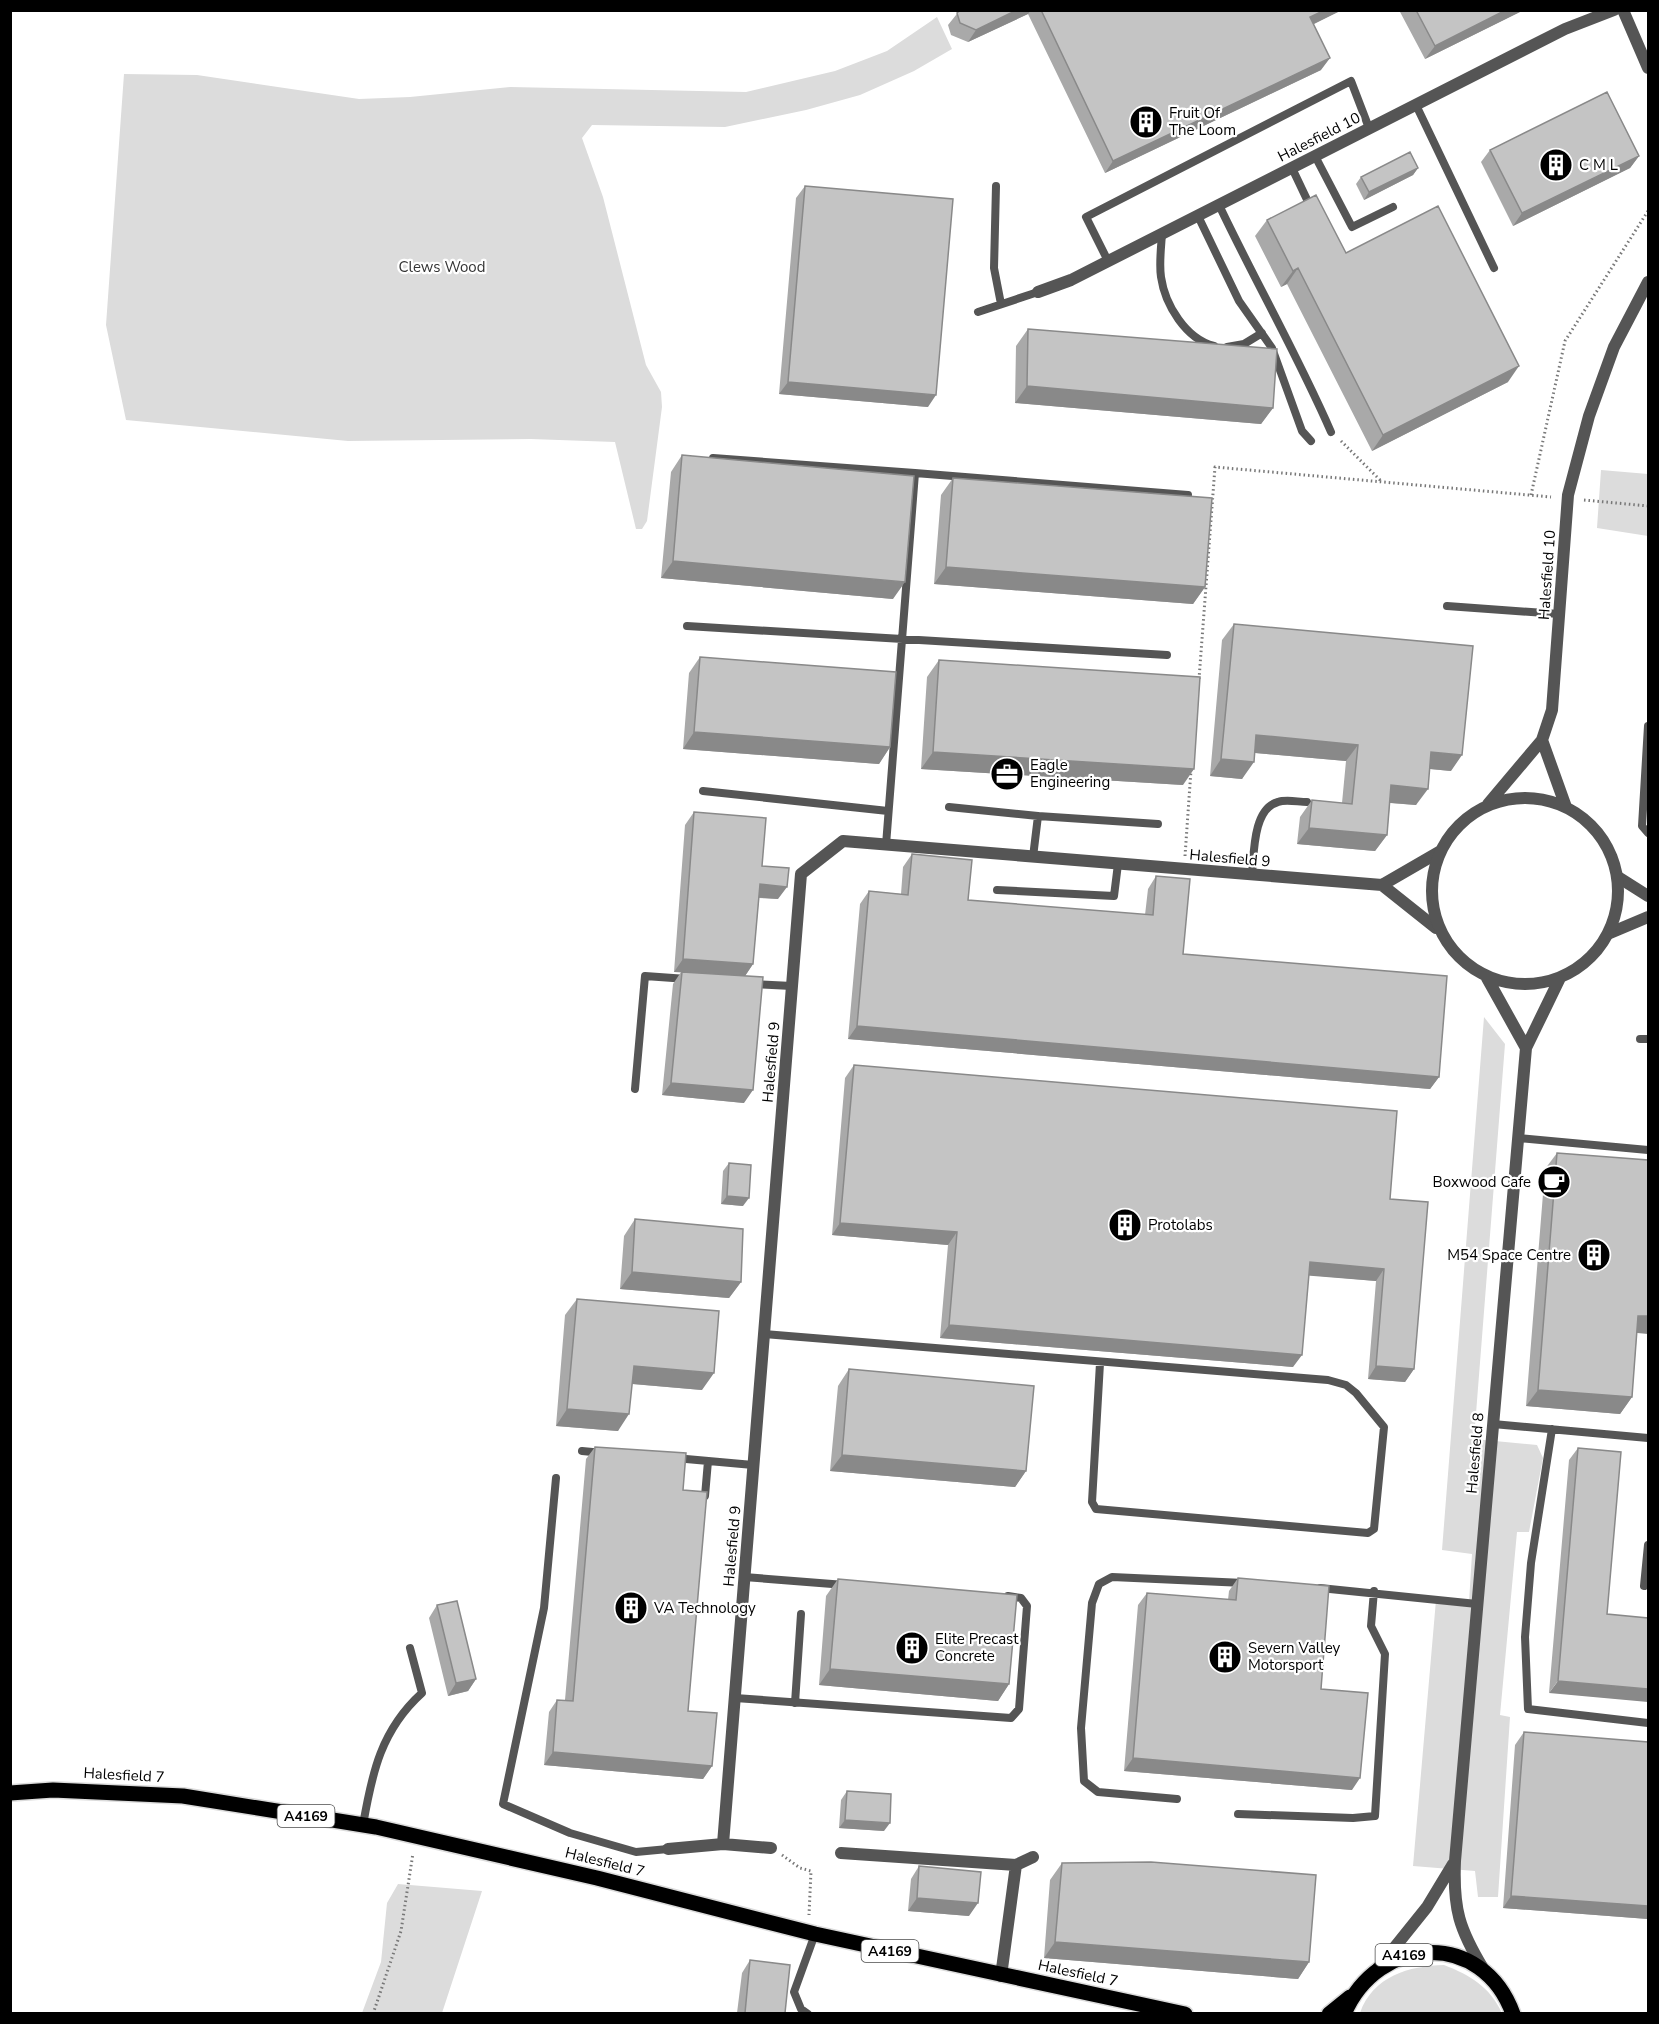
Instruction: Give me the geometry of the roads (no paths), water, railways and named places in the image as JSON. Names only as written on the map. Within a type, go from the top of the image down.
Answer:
[{"type":"main road","name":"Halesfield 7","points":[[10,1793],[53,1790],[183,1796],[363,1825],[597,1878],[815,1934],[1001,1976],[1185,2013]]},
{"type":"main road","name":"A4169","points":[[1344,2013],[1352,1996],[1378,1968],[1404,1955],[1433,1952],[1461,1958],[1486,1973],[1500,1989],[1513,2013]]},
{"type":"main road","points":[[1500,1989],[1524,2013]]},
{"type":"main road","points":[[1329,2013],[1352,1996]]},
{"type":"street","name":"Halesfield 10","points":[[1038,292],[1071,280],[1564,29],[1614,10]]},
{"type":"street","points":[[1623,10],[1648,68]]},
{"type":"street","name":"Halesfield 10","points":[[1488,805],[1542,740],[1552,710],[1570,484],[1589,416],[1614,347],[1648,282]]},
{"type":"street","points":[[1542,740],[1566,807]]},
{"type":"street","points":[[1436,928],[1431,885],[1439,852],[1462,821],[1488,805],[1511,798],[1540,799],[1566,807],[1585,819],[1605,842],[1618,877],[1619,894],[1610,933],[1595,955],[1560,978],[1545,983],[1518,985],[1487,978]]},
{"type":"street","name":"Halesfield 9","points":[[723,1844],[801,874],[843,842],[1382,885]]},
{"type":"street","points":[[1439,852],[1382,885],[1436,928],[1450,949],[1487,978],[1526,1048]]},
{"type":"street","points":[[1618,877],[1648,896]]},
{"type":"street","points":[[1610,933],[1648,917]]},
{"type":"street","name":"Halesfield 8","points":[[1486,1973],[1461,1929],[1455,1895],[1455,1861],[1526,1048],[1560,978]]},
{"type":"street","points":[[668,1849],[723,1844],[771,1848]]},
{"type":"street","points":[[841,1852],[1016,1865],[1033,1857]]},
{"type":"street","name":"Halesfield 8","points":[[1378,1968],[1427,1907],[1455,1861]]},
{"type":"street","points":[[1001,1976],[1016,1865]]},
{"type":"lane","points":[[1108,261],[1086,217],[1351,81],[1369,128]]},
{"type":"lane","points":[[1416,105],[1494,268]]},
{"type":"lane","points":[[1315,156],[1352,227],[1393,207]]},
{"type":"lane","points":[[1292,168],[1316,219]]},
{"type":"lane","points":[[996,186],[994,268],[1001,304]]},
{"type":"lane","points":[[1219,205],[1250,270],[1304,370],[1331,432]]},
{"type":"lane","points":[[1198,216],[1239,301],[1272,348],[1302,430],[1311,441]]},
{"type":"lane","points":[[1162,234],[1163,289],[1167,299],[1192,335],[1205,344],[1231,348],[1262,333]]},
{"type":"lane","points":[[978,312],[1038,292]]},
{"type":"lane","points":[[704,457],[1188,495]]},
{"type":"lane","points":[[886,845],[915,473]]},
{"type":"lane","points":[[1447,606],[1559,614]]},
{"type":"lane","points":[[687,626],[1167,655]]},
{"type":"lane","points":[[1648,726],[1642,826],[1648,833]]},
{"type":"lane","points":[[704,791],[888,811]]},
{"type":"lane","points":[[1252,874],[1258,826],[1270,807],[1279,801],[1307,802]]},
{"type":"lane","points":[[949,807],[1158,824]]},
{"type":"lane","points":[[1033,857],[1038,816]]},
{"type":"lane","points":[[997,890],[1114,896],[1118,864]]},
{"type":"lane","points":[[635,1089],[645,976],[701,980]]},
{"type":"lane","points":[[747,983],[792,986]]},
{"type":"lane","points":[[1518,1138],[1648,1150]]},
{"type":"lane","points":[[764,1334],[1328,1380],[1346,1385],[1384,1427],[1374,1529],[1368,1533],[1096,1509],[1092,1502],[1100,1363]]},
{"type":"lane","points":[[1493,1424],[1648,1438]]},
{"type":"lane","points":[[1552,1429],[1530,1574],[1525,1637],[1528,1709],[1648,1723]]},
{"type":"lane","points":[[582,1451],[616,1454]]},
{"type":"lane","points":[[662,1457],[753,1465]]},
{"type":"lane","points":[[705,1496],[708,1461]]},
{"type":"lane","points":[[556,1478],[544,1608],[503,1804],[570,1833],[636,1852],[668,1849]]},
{"type":"lane","points":[[1644,1586],[1648,1545]]},
{"type":"lane","points":[[1177,1798],[1098,1792],[1084,1781],[1081,1728],[1092,1603],[1100,1584],[1112,1577],[1249,1584]]},
{"type":"lane","points":[[744,1578],[860,1586]]},
{"type":"lane","points":[[1307,1587],[1374,1591],[1477,1604]]},
{"type":"lane","points":[[1238,1814],[1353,1818],[1375,1816],[1385,1654],[1371,1626],[1374,1591]]},
{"type":"lane","points":[[735,1698],[1011,1718],[1019,1710],[1027,1606],[1021,1598],[1002,1595]]},
{"type":"lane","points":[[795,1703],[801,1614]]},
{"type":"lane","points":[[363,1825],[373,1769],[383,1743],[408,1705],[422,1693],[410,1648]]},
{"type":"lane","points":[[808,2013],[801,2009],[794,1992],[815,1934]]},
{"type":"place","name":"Fruit Of The Loom","points":[[1146,122]]},
{"type":"place","name":"C M L","points":[[1556,165]]},
{"type":"place","name":"Eagle Engineering","points":[[1007,774]]},
{"type":"place","name":"Boxwood Cafe","points":[[1554,1182]]},
{"type":"place","name":"Protolabs","points":[[1125,1225]]},
{"type":"place","name":"M54 Space Centre","points":[[1594,1255]]},
{"type":"place","name":"VA Technology","points":[[631,1608]]},
{"type":"place","name":"Elite Precast Concrete","points":[[912,1648]]},
{"type":"place","name":"Severn Valley Motorsport","points":[[1225,1657]]},
{"type":"park label","name":"Clews Wood","points":[[442,267]]}]
